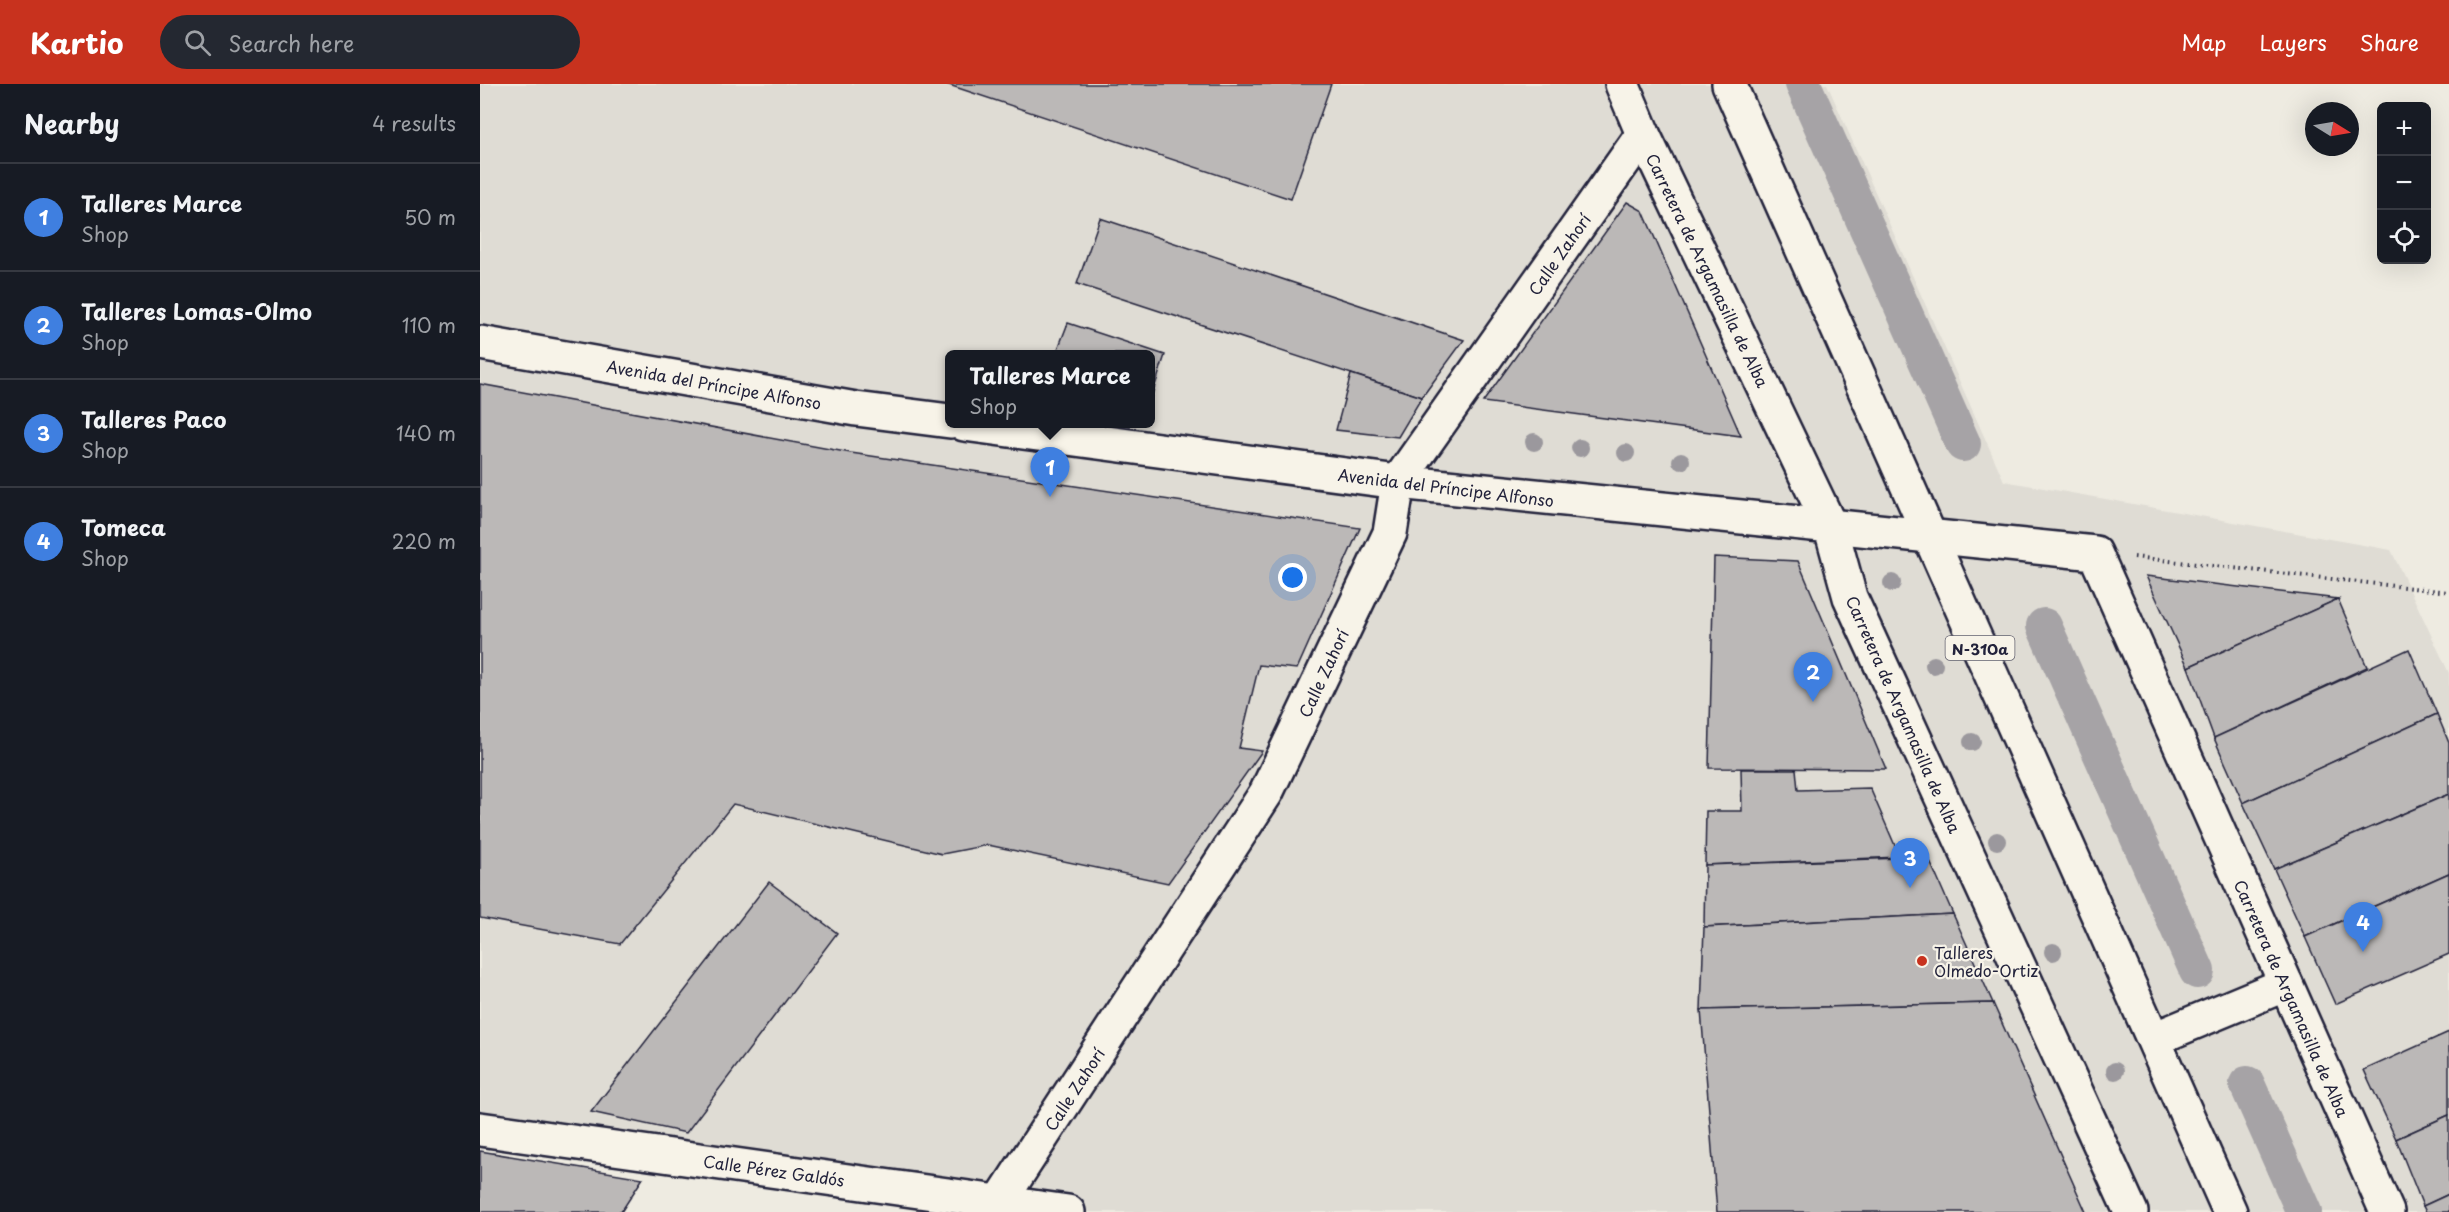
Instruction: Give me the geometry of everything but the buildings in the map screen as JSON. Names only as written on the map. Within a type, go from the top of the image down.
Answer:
[{"type":"main road","name":"Carretera de Argamasilla de Alba","points":[[1622,84],[1643,134],[1832,528],[1850,597],[2131,1212]]},
{"type":"main road","name":"N-310a","points":[[1729,84],[2230,1212]]},
{"type":"main road","name":"Calle Zahorí","points":[[997,1207],[1266,793],[1390,533],[1398,482],[1643,134]]},
{"type":"main road","name":"Avenida del Príncipe Alfonso","points":[[480,343],[844,407],[945,421]]},
{"type":"main road","name":"Avenida del Príncipe Alfonso","points":[[1001,428],[1398,482],[2095,553]]},
{"type":"main road","name":"Carretera de Argamasilla de Alba","points":[[2095,553],[2387,1212]]},
{"type":"main road","points":[[2154,1039],[2286,984]]},
{"type":"main road","name":"Calle Pérez Galdós","points":[[480,1129],[997,1207],[1068,1212]]},
{"type":"path","points":[[2095,553],[2449,592]]},
{"type":"shaded area","points":[[480,84],[1827,84],[2004,481],[2391,550],[2449,673],[2449,1212],[993,1212],[480,1126]]},
{"type":"waterway","points":[[1803,84],[1963,444]]},
{"type":"waterway","points":[[2044,626],[2197,971]]},
{"type":"waterway","points":[[2247,1084],[2304,1212]]},
{"type":"place","name":"Talleres Marce","points":[[1050,497]]},
{"type":"place","name":"Talleres Lomas-Olmo","points":[[1813,702]]},
{"type":"place","name":"Talleres Paco","points":[[1910,888]]},
{"type":"place","name":"Tomeca","points":[[2363,952]]},
{"type":"place","name":"Talleres Olmedo-Ortiz","points":[[1922,961]]}]
